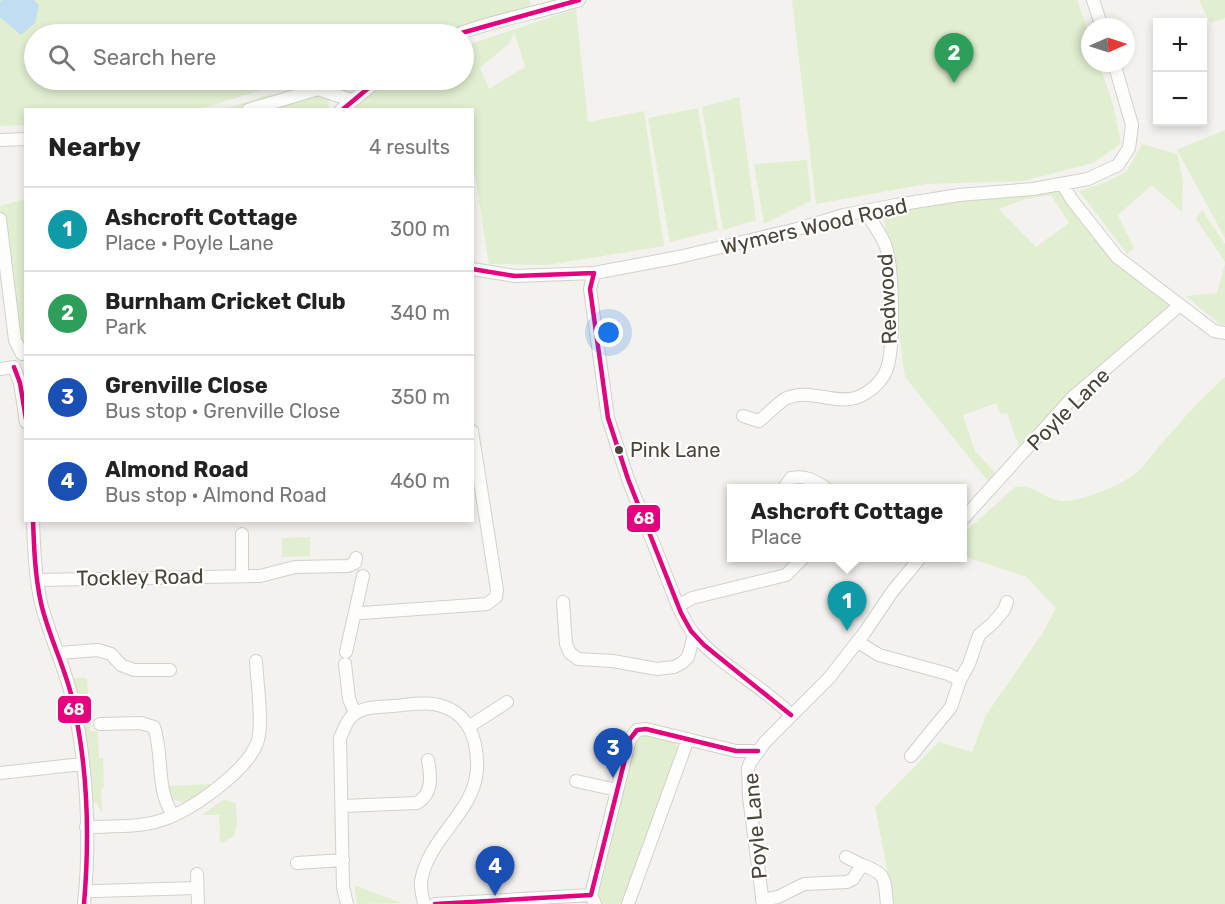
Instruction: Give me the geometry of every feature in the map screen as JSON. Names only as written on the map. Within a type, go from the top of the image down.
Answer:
[{"type":"street","points":[[474,28],[579,0]]},
{"type":"street","points":[[1093,0],[1099,18]]},
{"type":"street","name":"Wymers Wood Road","points":[[474,269],[514,276],[594,273],[680,257],[865,211],[959,195],[1063,185],[1088,179],[1118,165],[1129,148],[1132,124],[1117,72]]},
{"type":"street","points":[[254,108],[312,90]]},
{"type":"street","points":[[324,90],[351,100]]},
{"type":"street","points":[[344,108],[364,90]]},
{"type":"street","points":[[0,140],[24,139]]},
{"type":"street","points":[[1063,185],[1072,200],[1117,257],[1214,331],[1225,333]]},
{"type":"street","name":"Redwood","points":[[743,416],[759,421],[772,412],[785,398],[802,393],[831,399],[855,398],[874,388],[886,371],[890,355],[891,285],[886,246],[865,211]]},
{"type":"street","points":[[0,219],[15,340],[24,353],[14,368]]},
{"type":"street","points":[[594,273],[590,289],[608,418],[628,478],[678,606],[694,634],[707,648],[778,702],[791,715]]},
{"type":"street","points":[[574,274],[584,280],[590,289]]},
{"type":"street","name":"Poyle Lane","points":[[967,516],[1073,397],[1180,305]]},
{"type":"street","points":[[0,369],[14,368]]},
{"type":"street","points":[[14,368],[20,383],[24,409]]},
{"type":"street","points":[[355,612],[474,606],[492,602],[496,597],[497,590],[474,444]]},
{"type":"street","points":[[787,484],[791,478],[801,476],[809,477],[819,484]]},
{"type":"street","points":[[33,522],[41,602],[71,696],[82,764],[86,826],[84,904]]},
{"type":"street","points":[[242,534],[242,575]]},
{"type":"street","name":"Tockley Road","points":[[38,580],[271,575],[295,567],[348,566],[355,564],[356,558]]},
{"type":"street","points":[[678,606],[692,598],[786,575],[799,562]]},
{"type":"street","name":"Poyle Lane","points":[[762,902],[749,797],[748,768],[750,763],[758,750],[830,678],[858,642],[891,592],[917,562]]},
{"type":"street","points":[[355,713],[349,699],[346,658],[363,576]]},
{"type":"street","points":[[563,602],[566,644],[570,653],[578,659],[613,661],[657,669],[674,667],[688,657],[694,634]]},
{"type":"street","points":[[911,756],[951,707],[979,635],[993,623],[1004,610],[1007,602]]},
{"type":"street","points":[[858,642],[879,655],[948,674],[960,680]]},
{"type":"street","points":[[59,653],[98,651],[111,654],[121,665],[134,670],[170,670]]},
{"type":"street","points":[[86,826],[146,823],[165,819],[186,809],[226,781],[249,760],[258,739],[256,661]]},
{"type":"street","points":[[470,726],[507,702]]},
{"type":"street","points":[[347,904],[343,887],[340,738],[346,723],[355,713],[369,708],[434,704],[448,708],[470,726],[476,748],[477,771],[468,802],[437,841],[428,859],[421,883],[424,904]]},
{"type":"street","points":[[100,724],[141,723],[154,727],[159,742],[161,784],[166,804],[173,815]]},
{"type":"street","points":[[435,904],[593,899],[630,739],[637,730],[646,729],[735,751],[758,750]]},
{"type":"street","points":[[628,904],[688,740]]},
{"type":"street","points":[[735,751],[750,763]]},
{"type":"street","points":[[342,806],[422,801],[430,787],[428,760]]},
{"type":"street","points":[[0,773],[82,764]]},
{"type":"street","points":[[576,781],[617,790]]},
{"type":"street","points":[[846,858],[878,870],[884,878],[887,904]]},
{"type":"street","points":[[296,863],[343,861]]},
{"type":"street","points":[[762,902],[804,884],[847,882],[853,879],[862,865]]},
{"type":"street","points":[[197,874],[198,904]]},
{"type":"street","points":[[86,890],[197,888]]},
{"type":"green space","points":[[0,0],[529,0],[531,6],[474,26],[474,24],[24,24],[24,90],[262,90],[203,108],[24,108],[24,125],[0,126]]},
{"type":"green space","points":[[792,0],[1077,0],[1083,18],[1081,18],[1081,72],[1102,72],[1113,104],[1121,144],[1093,163],[1024,181],[926,184],[816,204]]},
{"type":"green space","points":[[1199,0],[1225,0],[1225,18],[1210,23]]},
{"type":"green space","points":[[576,9],[588,122],[644,111],[664,246],[547,265],[489,264],[474,175],[474,108],[353,108],[377,90],[474,90],[474,43]],"holes":[[[514,31],[525,67],[489,89],[480,68],[510,43]]]},
{"type":"green space","points":[[317,90],[330,95],[328,105],[330,108],[228,108],[263,96]]},
{"type":"green space","points":[[334,90],[358,90],[350,96]]},
{"type":"green space","points":[[739,97],[756,220],[723,230],[702,107]]},
{"type":"green space","points":[[698,108],[718,230],[670,242],[648,118]]},
{"type":"green space","points":[[1225,130],[1225,238],[1177,150]]},
{"type":"green space","points":[[1142,144],[1177,154],[1183,181],[1182,212],[1152,185],[1118,215],[1134,248],[1127,254],[1079,191],[1126,172]]},
{"type":"green space","points":[[807,160],[811,201],[764,224],[754,164]]},
{"type":"green space","points":[[1056,188],[1116,260],[1176,305],[1110,363],[1078,383],[1021,452],[1007,413],[1001,414],[996,403],[963,415],[975,451],[999,477],[991,485],[905,377],[883,211]],"holes":[[[1051,195],[1069,223],[1036,247],[999,209],[1026,199]]]},
{"type":"green space","points":[[24,199],[24,344],[16,340],[0,206]]},
{"type":"green space","points":[[1202,210],[1225,244],[1225,262],[1196,219]]},
{"type":"green space","points":[[1225,264],[1225,325],[1219,324],[1186,296],[1217,293]]},
{"type":"green space","points":[[1225,377],[1225,904],[894,904],[875,807],[939,742],[972,752],[986,715],[1042,634],[1056,608],[1026,577],[967,557],[967,530],[1015,487],[1022,486],[1053,499],[1066,501],[1093,494],[1124,481],[1141,469],[1207,394]]},
{"type":"green space","points":[[310,537],[310,556],[282,557],[282,538]]},
{"type":"green space","points":[[71,678],[87,678],[90,731],[98,731],[99,758],[103,758],[102,812],[96,803],[90,801]]},
{"type":"green space","points":[[644,734],[672,740],[681,750],[624,901],[619,904],[602,904],[598,895],[633,741]]},
{"type":"green space","points":[[214,784],[185,803],[169,798],[166,786]]},
{"type":"green space","points":[[224,799],[236,804],[237,823],[234,836],[222,843],[219,815],[202,815]]},
{"type":"green space","points":[[354,885],[402,903],[357,904]]},
{"type":"water","points":[[2,0],[33,0],[39,5],[35,23],[24,24],[24,32],[21,35],[0,17]]},
{"type":"transit line","name":"68","points":[[474,30],[579,0]]},
{"type":"transit line","name":"68","points":[[344,108],[366,90]]},
{"type":"transit line","name":"68","points":[[474,269],[515,276],[594,273]]},
{"type":"transit line","name":"68","points":[[594,273],[590,289],[608,418],[628,479],[681,613],[691,631],[704,645],[791,715]]},
{"type":"transit line","name":"68","points":[[14,367],[20,383],[24,407]]},
{"type":"transit line","name":"68","points":[[33,522],[36,572],[41,603],[71,694],[81,746],[87,825],[84,904]]},
{"type":"transit line","name":"68","points":[[591,895],[630,739],[637,730],[646,729],[736,751],[758,751]]},
{"type":"transit line","name":"68","points":[[435,904],[591,895]]},
{"type":"place","name":"Burnham Cricket Club","points":[[954,83]]},
{"type":"place","name":"Pink Lane","points":[[619,450]]},
{"type":"place","name":"Ashcroft Cottage","points":[[847,631]]},
{"type":"place","name":"Grenville Close","points":[[613,778]]},
{"type":"place","name":"Almond Road","points":[[495,896]]}]
